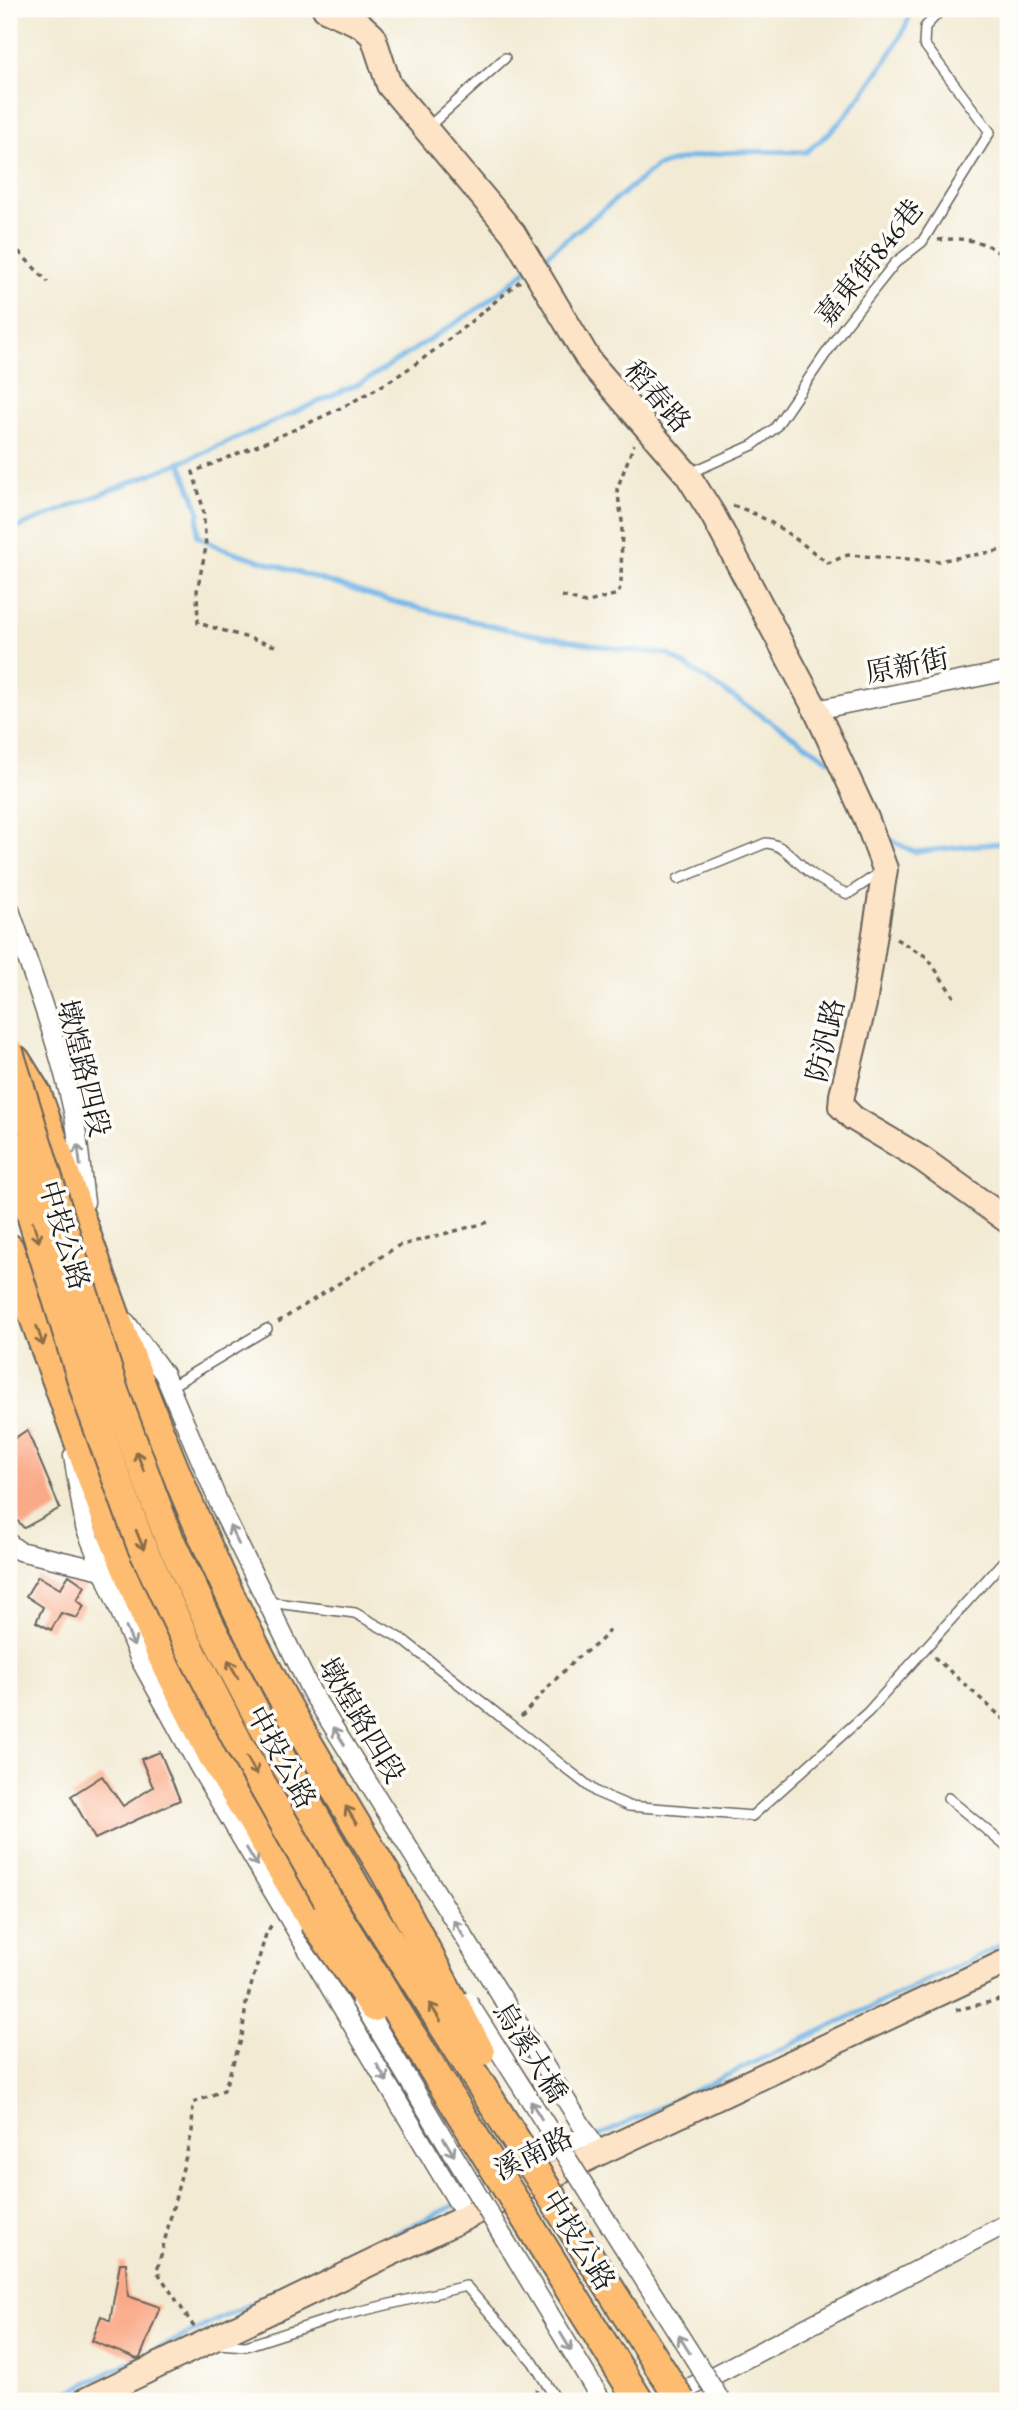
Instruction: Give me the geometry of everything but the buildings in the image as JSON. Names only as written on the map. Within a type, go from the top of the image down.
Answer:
[{"type":"main road","points":[[9,1053],[17,1060],[37,1094],[139,1380],[240,1616],[291,1715],[386,1874],[479,2050],[699,2401]]},
{"type":"main road","name":"中投公路","points":[[9,1053],[114,1391],[168,1535],[213,1631],[264,1728],[358,1891],[681,2401]]},
{"type":"main road","name":"中投公路","points":[[9,1143],[88,1400],[141,1545],[188,1645],[239,1744],[332,1907],[639,2401]]},
{"type":"main road","points":[[9,1248],[65,1408],[161,1654],[213,1757],[313,1921],[419,2070],[621,2401]]},
{"type":"street","name":"稻春路","points":[[325,9],[361,26],[373,36],[389,85],[513,233],[590,362],[687,474],[713,514],[816,710],[866,818],[885,869]]},
{"type":"street","name":"原新街","points":[[816,710],[1008,671]]},
{"type":"street","name":"防汎路","points":[[885,869],[864,1004],[841,1106],[853,1118],[922,1159],[1008,1221]]},
{"type":"street","name":"墩煌路四段","points":[[9,907],[44,1010],[74,1115],[91,1247]]},
{"type":"street","name":"墩煌路四段","points":[[109,1298],[164,1374],[224,1515],[312,1693],[594,2144]]},
{"type":"street","points":[[65,1408],[85,1527],[140,1660],[199,1767],[461,2207]]},
{"type":"street","points":[[9,1543],[19,1551],[102,1570]]},
{"type":"street","name":"烏溪大橋","points":[[386,1874],[721,2401]]},
{"type":"street","points":[[313,1921],[602,2401]]},
{"type":"street","name":"溪南路","points":[[84,2401],[206,2343],[461,2207],[594,2144],[1008,1961]]},
{"type":"street","points":[[664,2401],[1008,2223]]},
{"type":"lane","name":"嘉東街846巷","points":[[687,474],[753,445],[775,428],[844,327],[895,262],[922,242],[990,132],[924,44],[925,27],[942,9]]},
{"type":"lane","points":[[426,130],[505,58]]},
{"type":"lane","points":[[678,879],[766,843],[776,844],[811,874],[848,894],[885,869]]},
{"type":"lane","points":[[170,1387],[267,1329]]},
{"type":"lane","points":[[266,1602],[355,1613],[402,1639],[596,1793],[629,1805],[752,1816],[868,1712],[1008,1556]]},
{"type":"lane","points":[[948,1798],[1008,1847]]},
{"type":"lane","points":[[206,2343],[246,2346],[336,2317],[466,2286],[533,2361],[557,2401]]},
{"type":"path","points":[[922,242],[974,239],[989,246],[1008,262]]},
{"type":"path","points":[[9,253],[19,252],[48,282]]},
{"type":"path","points":[[275,646],[198,623],[197,591],[206,547],[203,508],[193,472],[301,427],[383,385],[449,340],[535,269]]},
{"type":"path","points":[[562,596],[585,603],[618,594],[621,583],[622,521],[617,489],[642,423]]},
{"type":"path","points":[[713,514],[733,506],[743,509],[795,538],[828,563],[848,555],[938,561],[1004,550],[1008,546]]},
{"type":"path","points":[[876,926],[927,957],[954,997]]},
{"type":"path","points":[[267,1329],[398,1246],[489,1222]]},
{"type":"path","points":[[512,1726],[583,1653],[602,1642],[610,1630]]},
{"type":"path","points":[[925,1648],[1008,1723]]},
{"type":"path","points":[[206,2343],[157,2271],[192,2132],[193,2103],[224,2090],[242,2037],[246,2004],[266,1934],[282,1907]]},
{"type":"waterway","points":[[539,261],[656,167],[712,154],[806,152],[839,123],[870,84],[901,35],[911,9]]},
{"type":"waterway","points":[[9,531],[201,454],[365,381],[482,306],[528,269]]},
{"type":"waterway","points":[[181,463],[199,511],[197,536],[221,548],[386,600],[509,630],[625,650],[668,654],[829,760]]},
{"type":"waterway","points":[[881,835],[914,852],[1008,842]]},
{"type":"waterway","points":[[595,2138],[1008,1942]]},
{"type":"waterway","points":[[50,2401],[457,2204]]}]
